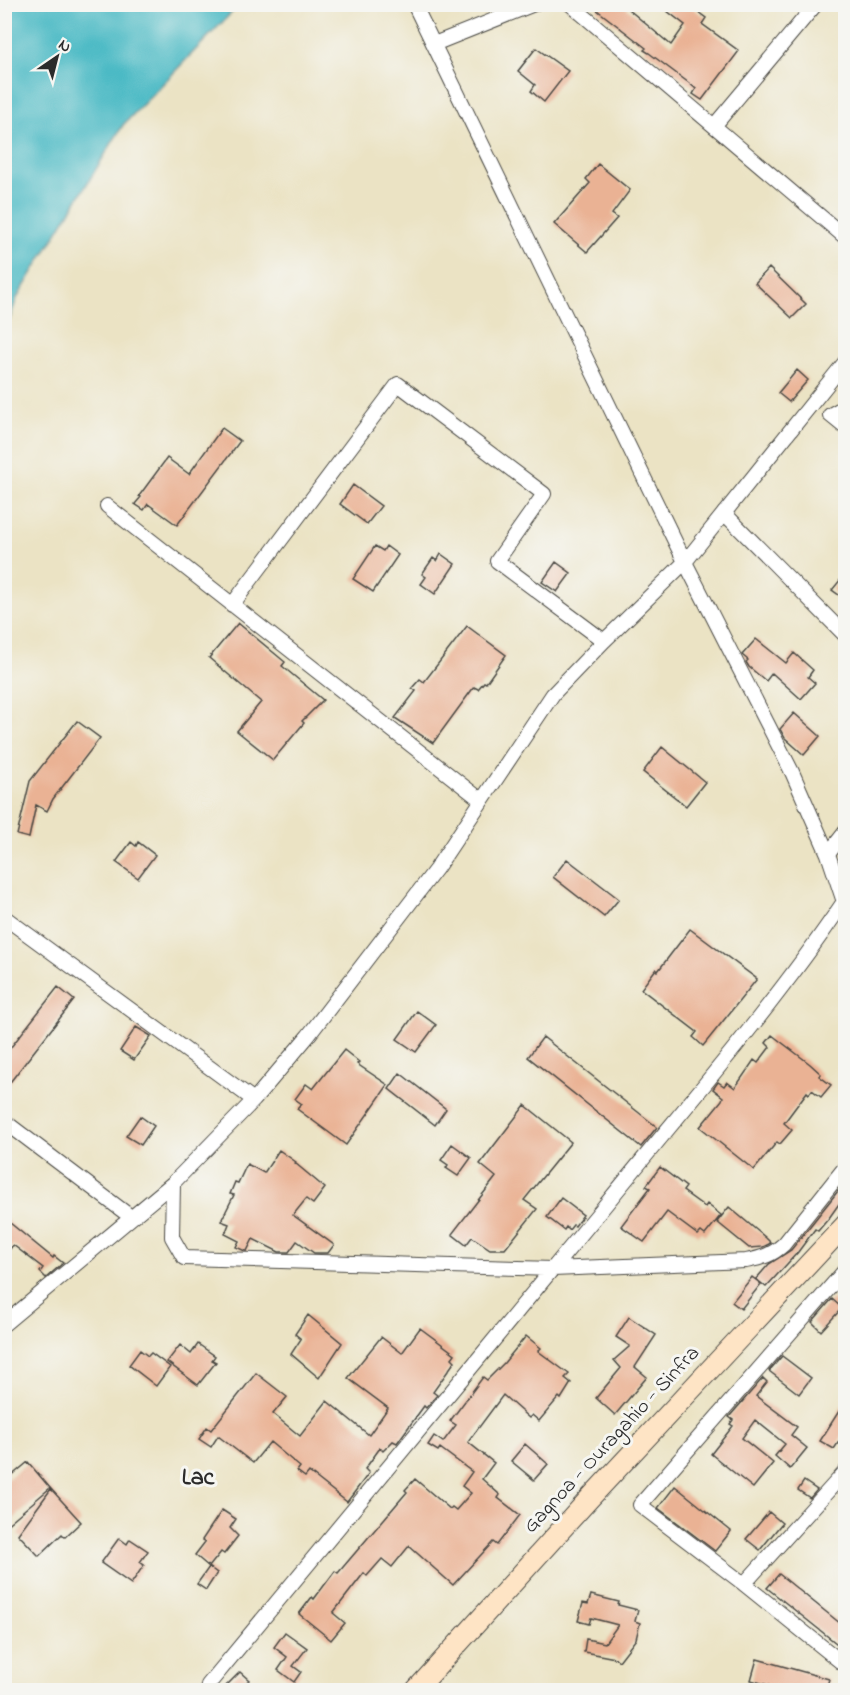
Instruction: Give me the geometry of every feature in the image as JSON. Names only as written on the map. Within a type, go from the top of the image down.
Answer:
[{"type":"main road","name":"Gagnoa - Ouragahio - Sinfra","points":[[416,1690],[846,1224]]},
{"type":"street","points":[[208,1685],[721,1065],[794,974],[844,905],[828,854],[792,772],[685,562],[414,4]]},
{"type":"street","points":[[434,44],[534,4]]},
{"type":"street","points":[[570,4],[846,238]]},
{"type":"street","points":[[714,126],[816,4]]},
{"type":"street","points":[[4,1324],[173,1183],[254,1100],[382,941],[435,869],[553,694],[685,562],[846,361]]},
{"type":"street","points":[[232,605],[398,384],[544,494],[496,561],[604,641]]},
{"type":"street","points":[[846,406],[830,415],[846,428]]},
{"type":"street","points":[[107,506],[481,800]]},
{"type":"street","points":[[724,513],[846,636]]},
{"type":"street","points":[[828,854],[846,831]]},
{"type":"street","points":[[4,917],[254,1100]]},
{"type":"street","points":[[4,1121],[130,1217]]},
{"type":"street","points":[[173,1183],[172,1236],[184,1258],[553,1269],[746,1261],[763,1258],[774,1253],[784,1244],[846,1166]]},
{"type":"street","points":[[843,1279],[640,1505],[846,1666]]},
{"type":"street","points":[[744,1584],[846,1471]]},
{"type":"water","points":[[5,4],[239,5],[123,125],[17,298],[5,332]]},
{"type":"building","points":[[602,4],[622,4],[671,45],[685,25],[658,4],[687,4],[706,18],[702,24],[739,51],[702,100],[693,94],[696,89],[689,83],[644,50],[646,48],[597,10]]},
{"type":"building","points":[[536,48],[568,71],[544,102],[531,91],[535,85],[518,71]]},
{"type":"building","points":[[598,164],[630,190],[612,214],[617,218],[587,252],[554,224],[590,183],[586,179]]},
{"type":"building","points":[[769,268],[806,304],[792,318],[755,283]]},
{"type":"building","points":[[797,370],[808,380],[789,402],[778,393]]},
{"type":"building","points":[[222,428],[240,441],[177,525],[148,504],[144,510],[135,504],[167,458],[189,474]]},
{"type":"building","points":[[353,485],[381,506],[367,524],[340,504]]},
{"type":"building","points":[[375,546],[383,551],[386,546],[398,555],[373,592],[353,579]]},
{"type":"building","points":[[441,554],[455,564],[435,594],[421,584],[426,577],[422,574],[433,558],[437,561]]},
{"type":"building","points":[[556,562],[571,573],[557,592],[542,582]]},
{"type":"building","points":[[846,573],[846,600],[832,590]]},
{"type":"building","points":[[238,623],[285,662],[282,666],[323,700],[302,721],[304,723],[273,760],[237,731],[261,702],[209,658]]},
{"type":"building","points":[[467,626],[506,655],[486,683],[484,682],[478,689],[474,687],[433,743],[395,718],[416,691],[412,688],[420,679],[424,682]]},
{"type":"building","points":[[756,639],[786,663],[794,653],[813,670],[808,677],[815,683],[801,699],[772,673],[766,681],[749,667],[746,662],[748,660],[742,655]]},
{"type":"building","points":[[794,713],[820,736],[804,755],[785,738],[780,729]]},
{"type":"building","points":[[77,721],[100,738],[53,799],[47,811],[36,805],[29,838],[17,835],[30,781]]},
{"type":"building","points":[[662,747],[705,782],[686,806],[643,772]]},
{"type":"building","points":[[131,842],[136,846],[138,842],[155,855],[138,878],[116,862]]},
{"type":"building","points":[[567,859],[619,899],[604,917],[553,877]]},
{"type":"building","points":[[690,929],[757,979],[703,1046],[693,1037],[697,1032],[641,989]]},
{"type":"building","points":[[58,987],[74,1000],[4,1090],[4,1056]]},
{"type":"building","points":[[417,1011],[436,1025],[416,1052],[397,1039]]},
{"type":"building","points":[[136,1027],[151,1036],[134,1060],[120,1051]]},
{"type":"building","points":[[772,1035],[810,1064],[821,1074],[819,1076],[831,1085],[821,1097],[812,1090],[809,1094],[807,1092],[784,1123],[792,1130],[780,1144],[777,1142],[754,1170],[700,1127],[722,1100],[723,1097],[713,1089],[718,1082],[724,1086],[727,1082],[735,1088],[754,1060],[758,1063],[770,1047],[766,1043]]},
{"type":"building","points":[[543,1037],[657,1127],[641,1147],[528,1057]]},
{"type":"building","points":[[344,1050],[359,1062],[357,1064],[388,1085],[346,1145],[297,1109],[302,1104],[295,1099],[306,1084],[313,1089]]},
{"type":"building","points":[[400,1073],[446,1109],[435,1125],[389,1089]]},
{"type":"building","points":[[525,1105],[571,1142],[524,1200],[537,1209],[505,1249],[490,1249],[472,1237],[466,1245],[452,1234],[496,1177],[480,1164]]},
{"type":"building","points":[[140,1116],[154,1126],[141,1145],[126,1136]]},
{"type":"building","points":[[452,1144],[471,1158],[458,1176],[446,1168],[448,1165],[441,1160]]},
{"type":"building","points":[[279,1150],[325,1188],[313,1204],[306,1199],[293,1215],[334,1245],[328,1253],[314,1253],[297,1241],[289,1252],[279,1252],[253,1239],[245,1251],[236,1247],[239,1241],[225,1234],[229,1224],[221,1221],[234,1195],[230,1194],[235,1182],[238,1183],[247,1164],[264,1173]]},
{"type":"building","points":[[660,1167],[686,1187],[683,1191],[705,1207],[707,1204],[721,1215],[705,1235],[701,1232],[698,1235],[667,1212],[644,1242],[621,1226],[650,1188],[646,1186]]},
{"type":"building","points":[[846,1181],[846,1194],[818,1231],[815,1229],[798,1252],[766,1287],[756,1279],[769,1264],[791,1250]]},
{"type":"building","points":[[561,1198],[583,1215],[569,1230],[566,1227],[564,1230],[547,1217]]},
{"type":"building","points":[[729,1207],[771,1243],[763,1247],[749,1248],[717,1222]]},
{"type":"building","points":[[4,1218],[53,1258],[54,1256],[63,1263],[46,1278],[40,1272],[43,1268],[13,1245],[10,1249],[4,1244]]},
{"type":"building","points":[[752,1277],[761,1284],[741,1309],[732,1302]]},
{"type":"building","points":[[832,1299],[842,1308],[821,1331],[812,1322]]},
{"type":"building","points":[[308,1315],[342,1343],[319,1378],[291,1354],[301,1339],[295,1334]]},
{"type":"building","points":[[629,1317],[656,1335],[635,1367],[647,1377],[615,1415],[596,1398],[621,1368],[614,1360],[630,1346],[616,1337]]},
{"type":"building","points":[[420,1328],[455,1354],[452,1358],[455,1361],[433,1392],[437,1395],[426,1408],[424,1406],[397,1443],[393,1441],[383,1451],[380,1448],[365,1469],[369,1473],[347,1502],[309,1472],[305,1477],[297,1471],[300,1467],[270,1442],[253,1463],[218,1436],[211,1447],[199,1439],[207,1427],[211,1430],[256,1373],[287,1397],[273,1414],[300,1436],[327,1401],[369,1435],[388,1408],[348,1378],[381,1337],[402,1353]]},
{"type":"building","points":[[526,1336],[541,1348],[538,1351],[569,1374],[565,1378],[571,1383],[561,1399],[559,1397],[539,1421],[532,1415],[529,1418],[503,1395],[468,1442],[494,1463],[482,1479],[500,1495],[498,1498],[520,1515],[497,1545],[493,1542],[453,1585],[409,1546],[392,1567],[382,1559],[367,1576],[364,1573],[333,1613],[345,1623],[331,1640],[299,1614],[312,1597],[314,1599],[335,1571],[338,1573],[407,1492],[405,1490],[415,1479],[450,1509],[452,1507],[456,1510],[471,1493],[462,1486],[472,1472],[440,1448],[438,1451],[428,1445],[434,1436],[443,1442],[456,1425],[450,1421],[483,1377],[487,1380]]},
{"type":"building","points":[[198,1344],[215,1356],[212,1360],[216,1362],[198,1385],[167,1362],[180,1345],[191,1354]]},
{"type":"building","points":[[140,1350],[148,1356],[151,1353],[170,1367],[156,1386],[129,1365]]},
{"type":"building","points":[[782,1356],[811,1378],[799,1394],[769,1371]]},
{"type":"building","points":[[763,1378],[767,1382],[756,1396],[797,1427],[791,1435],[807,1448],[790,1469],[775,1456],[785,1444],[755,1420],[742,1438],[773,1463],[753,1488],[711,1454],[733,1426],[730,1424],[733,1420],[729,1417]]},
{"type":"building","points":[[846,1400],[846,1431],[834,1449],[820,1441]]},
{"type":"building","points":[[525,1444],[548,1464],[534,1480],[511,1461]]},
{"type":"building","points":[[28,1462],[50,1488],[4,1527],[4,1482]]},
{"type":"building","points":[[804,1481],[817,1490],[810,1498],[798,1490]]},
{"type":"building","points":[[675,1486],[731,1531],[715,1551],[658,1508]]},
{"type":"building","points":[[51,1489],[81,1522],[65,1537],[62,1534],[39,1556],[18,1534]]},
{"type":"building","points":[[222,1510],[236,1519],[230,1528],[238,1536],[224,1554],[221,1552],[209,1567],[195,1555],[205,1542],[202,1540]]},
{"type":"building","points":[[769,1512],[782,1523],[760,1550],[746,1539]]},
{"type":"building","points":[[119,1538],[127,1544],[130,1539],[148,1551],[140,1562],[144,1565],[131,1584],[101,1563]]},
{"type":"building","points":[[209,1567],[217,1573],[206,1590],[197,1584]]},
{"type":"building","points":[[779,1574],[846,1628],[846,1651],[767,1588]]},
{"type":"building","points":[[591,1595],[619,1602],[618,1605],[638,1610],[635,1621],[640,1623],[636,1639],[619,1661],[615,1658],[584,1652],[586,1639],[605,1643],[618,1625],[591,1618],[589,1624],[578,1621],[583,1603],[588,1604]]},
{"type":"building","points":[[285,1632],[307,1648],[293,1666],[301,1672],[294,1682],[278,1670],[287,1657],[274,1647]]},
{"type":"building","points":[[757,1659],[829,1679],[826,1690],[766,1690],[768,1685],[751,1680]]},
{"type":"building","points":[[240,1672],[249,1680],[238,1690],[222,1690]]},
{"type":"district","name":"Lac","points":[[198,1478]]}]
